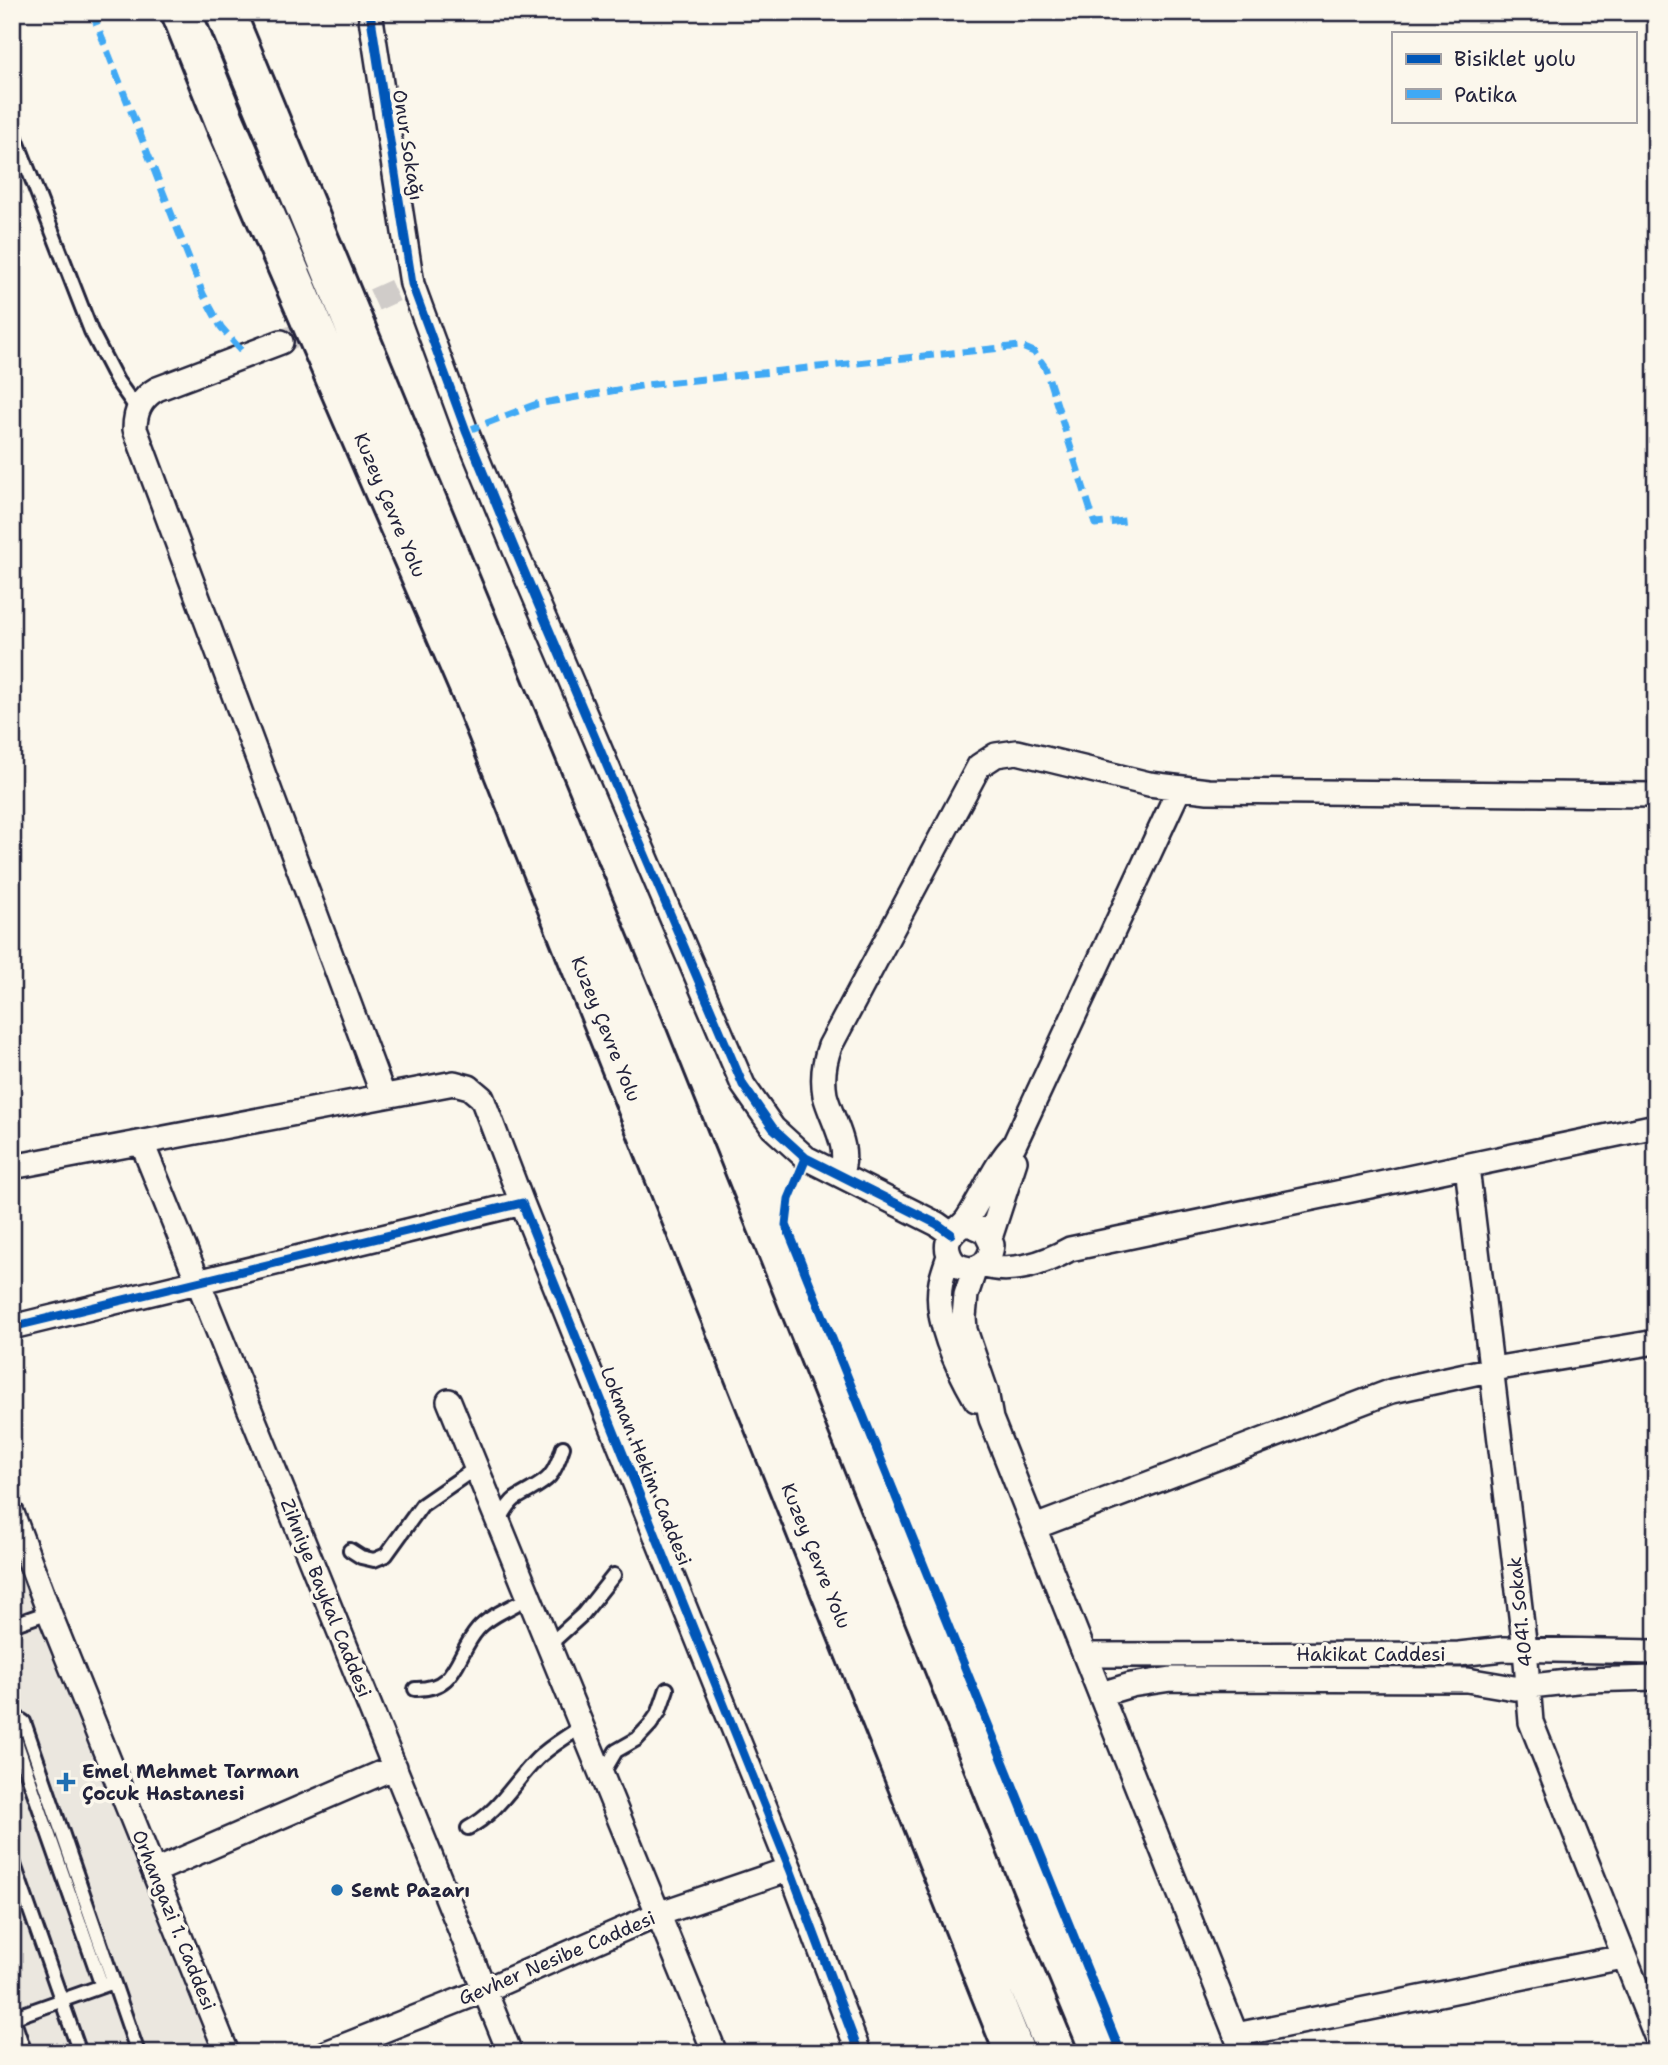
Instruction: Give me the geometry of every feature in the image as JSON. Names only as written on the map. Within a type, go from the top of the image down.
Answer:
[{"type":"highway","name":"Kuzey Çevre Yolu","points":[[181,12],[230,135],[479,710],[1015,2053]]},
{"type":"highway","name":"Kuzey Çevre Yolu","points":[[225,12],[643,1025],[1001,1918],[1058,2053]]},
{"type":"highway","points":[[992,1995],[1001,2053]]},
{"type":"street","name":"Onur Sokağı","points":[[370,12],[405,286],[743,1085],[761,1115],[788,1144],[806,1158],[937,1224],[955,1239]]},
{"type":"street","points":[[281,342],[157,389],[142,401],[137,409],[137,439],[383,1096]]},
{"type":"street","points":[[840,1175],[845,1153],[827,1100],[823,1077],[830,1046],[979,766],[996,755],[1017,752],[1120,778],[1180,789],[1236,792],[1656,795]]},
{"type":"street","points":[[991,1419],[975,1398],[942,1323],[939,1295],[941,1282],[955,1239],[992,1180],[1004,1154],[1014,1145],[1180,789]]},
{"type":"street","name":"Lokman Hekim Caddesi","points":[[12,1167],[454,1083],[476,1092],[485,1105],[790,1869],[859,2053]]},
{"type":"street","points":[[955,1239],[979,1227],[985,1254],[996,1270],[1009,1269],[1052,1259],[1070,1249],[1656,1126]]},
{"type":"street","name":"Zihniye Baykal Caddesi","points":[[142,1143],[510,2053]]},
{"type":"street","points":[[1014,1145],[1015,1159],[985,1254],[966,1295],[965,1330],[986,1391],[991,1419],[1239,2044],[1623,1956]]},
{"type":"street","name":"4041. Sokak","points":[[1467,1167],[1493,1369],[1531,1722],[1656,2036]]},
{"type":"street","points":[[12,1327],[522,1203]]},
{"type":"street","points":[[955,1239],[960,1267],[985,1254]]},
{"type":"street","points":[[1035,1527],[1392,1391],[1493,1369],[1656,1342]]},
{"type":"street","points":[[449,1401],[715,2053]]},
{"type":"street","name":"Orhangazi 1. Caddesi","points":[[12,1513],[49,1612],[227,2053]]},
{"type":"street","name":"Hakikat Caddesi","points":[[1085,1654],[1459,1654],[1504,1649],[1656,1651]]},
{"type":"street","name":"Hakikat Caddesi","points":[[1101,1694],[1131,1685],[1171,1679],[1467,1679],[1501,1686],[1528,1687],[1585,1680],[1656,1678]]},
{"type":"street","points":[[155,1871],[395,1767]]},
{"type":"street","name":"Gevher Nesibe Caddesi","points":[[326,2053],[485,1990],[658,1914],[790,1869]]},
{"type":"lane","points":[[12,128],[91,331],[117,381],[137,409]]},
{"type":"lane","points":[[499,1522],[513,1500],[547,1480],[558,1465],[563,1447]]},
{"type":"lane","points":[[350,1550],[361,1557],[374,1560],[386,1555],[422,1505],[477,1468]]},
{"type":"lane","points":[[549,1645],[583,1614],[614,1575]]},
{"type":"lane","points":[[415,1689],[430,1689],[443,1683],[478,1630],[529,1598]]},
{"type":"lane","points":[[12,1625],[49,1612]]},
{"type":"lane","points":[[602,1776],[616,1751],[637,1740],[650,1725],[659,1712],[667,1689]]},
{"type":"lane","points":[[13,1716],[24,1722],[108,1984]]},
{"type":"lane","points":[[468,1828],[477,1824],[510,1793],[540,1757],[582,1726]]},
{"type":"lane","points":[[12,1730],[108,1984],[138,2053]]},
{"type":"lane","points":[[12,1859],[80,2053]]},
{"type":"lane","points":[[25,2053],[13,2017],[108,1984]]},
{"type":"shaded area","name":"Emel Mehmet Tarman Çocuk Hastanesi","points":[[12,1511],[228,2053],[12,2053]]},
{"type":"tunnel","points":[[281,342],[398,289]]},
{"type":"marked path","points":[[92,12],[203,294],[221,327],[245,355]]},
{"type":"marked path","points":[[466,431],[537,404],[646,385],[1020,346],[1034,352],[1045,367],[1095,524],[1125,521]]},
{"type":"cycle path","points":[[370,12],[412,284],[466,431],[515,550],[743,1085],[773,1128],[806,1158],[937,1224],[951,1234]]},
{"type":"cycle path","points":[[806,1158],[789,1199],[786,1225],[1121,2053]]},
{"type":"cycle path","points":[[12,1327],[522,1203],[790,1869],[859,2053]]},
{"type":"place","name":"Emel Mehmet Tarman Çocuk Hastanesi","points":[[66,1782]]},
{"type":"place","name":"Semt Pazarı","points":[[337,1890]]}]
